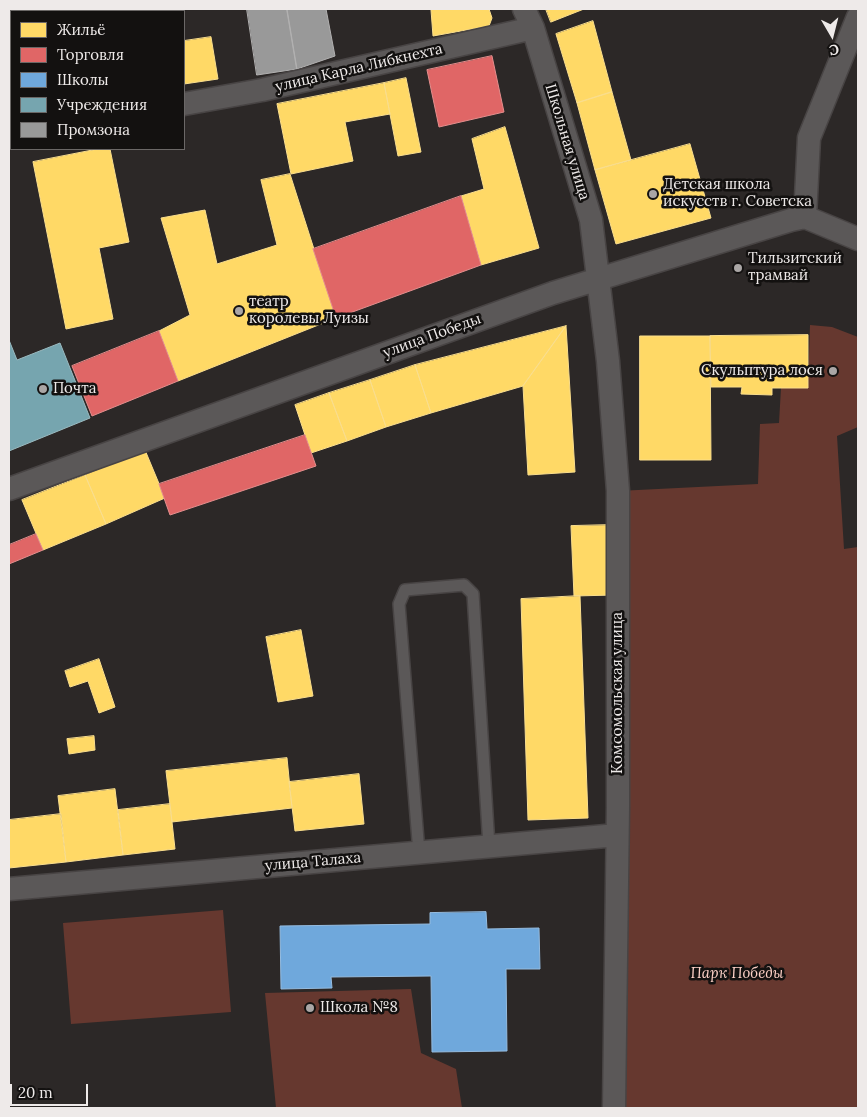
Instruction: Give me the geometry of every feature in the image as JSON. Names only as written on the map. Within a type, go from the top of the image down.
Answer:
[{"type":"street","points":[[858,17],[809,138],[805,217],[858,239]]},
{"type":"street","name":"улица Карла Либкнехта","points":[[185,104],[262,90],[528,18]]},
{"type":"street","name":"Школьная улица","points":[[528,18],[591,220],[597,278]]},
{"type":"street","name":"улица Победы","points":[[9,489],[597,278],[805,217]]},
{"type":"street","name":"Комсомольская улица","points":[[597,278],[608,361],[618,491],[614,1108]]},
{"type":"street","name":"улица Талаха","points":[[9,889],[617,835]]},
{"type":"lane","points":[[419,853],[399,604],[406,590],[464,585],[473,594],[489,846]]},
{"type":"green space","name":"Парк Победы","points":[[810,325],[832,327],[858,337],[858,427],[837,436],[844,549],[858,547],[858,1108],[614,1108],[618,491],[758,484],[760,424],[779,423],[781,388],[808,387]]},
{"type":"green space","points":[[223,910],[231,1012],[71,1024],[63,923]]},
{"type":"green space","points":[[411,989],[421,1053],[456,1069],[462,1108],[276,1108],[265,993]]},
{"type":"building: Жильё","points":[[14,9],[41,9],[41,10]]},
{"type":"building: Жильё","points":[[489,9],[492,18],[489,26],[433,36],[431,10]]},
{"type":"building: Жильё","points":[[546,9],[584,9],[551,22]]},
{"type":"building: Жильё","points":[[593,21],[612,92],[577,103],[556,34]]},
{"type":"building: Жильё","points":[[211,37],[218,79],[185,84],[185,41]]},
{"type":"building: Жильё","points":[[406,78],[421,152],[398,156],[384,83]]},
{"type":"building: Жильё","points":[[384,83],[390,114],[345,122],[353,161],[291,174],[277,104]]},
{"type":"building: Жильё","points":[[612,92],[631,160],[595,170],[577,103]]},
{"type":"building: Жильё","points":[[505,127],[539,248],[481,265],[461,196],[484,189],[472,139]]},
{"type":"building: Жильё","name":"Детская школа искусств г. Советска","points":[[690,144],[711,218],[616,244],[595,170]]},
{"type":"building: Жильё","points":[[93,150],[110,150],[129,242],[99,248],[113,319],[66,329],[33,162]]},
{"type":"building: Жильё","points":[[290,174],[336,318],[178,381],[159,331],[190,315],[161,218],[205,210],[217,264],[277,245],[261,180]]},
{"type":"building: Жильё","points":[[566,326],[575,472],[528,475],[523,386]]},
{"type":"building: Жильё","points":[[566,326],[523,386],[431,413],[415,365]]},
{"type":"building: Жильё","points":[[808,335],[808,388],[772,388],[772,395],[741,394],[742,387],[711,387],[710,336]]},
{"type":"building: Жильё","points":[[640,336],[710,336],[711,460],[640,460]]},
{"type":"building: Жильё","points":[[415,365],[431,413],[386,427],[370,380]]},
{"type":"building: Жильё","points":[[370,380],[386,427],[347,441],[329,393]]},
{"type":"building: Жильё","points":[[329,393],[347,441],[311,453],[295,405]]},
{"type":"building: Жильё","points":[[145,450],[165,498],[106,524],[85,475]]},
{"type":"building: Жильё","points":[[85,475],[106,524],[43,550],[22,500]]},
{"type":"building: Жильё","points":[[611,525],[614,595],[574,596],[571,526]]},
{"type":"building: Жильё","points":[[580,596],[588,818],[528,820],[521,599]]},
{"type":"building: Жильё","points":[[301,630],[313,696],[278,702],[266,637]]},
{"type":"building: Жильё","points":[[99,659],[115,707],[99,713],[88,681],[70,687],[65,671]]},
{"type":"building: Жильё","points":[[94,736],[95,750],[69,754],[67,739]]},
{"type":"building: Жильё","points":[[287,758],[292,808],[172,822],[166,771]]},
{"type":"building: Жильё","points":[[359,774],[364,824],[295,831],[289,782]]},
{"type":"building: Жильё","points":[[115,789],[123,855],[66,862],[58,796]]},
{"type":"building: Жильё","points":[[170,804],[175,849],[123,855],[118,810]]},
{"type":"building: Жильё","points":[[61,814],[66,862],[9,868],[9,820]]},
{"type":"building: Торговля","points":[[492,56],[504,112],[439,127],[427,70]]},
{"type":"building: Торговля","points":[[461,196],[481,265],[336,318],[313,249]]},
{"type":"building: Торговля","points":[[159,331],[178,381],[92,416],[72,366]]},
{"type":"building: Торговля","points":[[305,435],[316,466],[170,515],[159,484]]},
{"type":"building: Торговля","points":[[36,534],[43,550],[9,564],[9,545]]},
{"type":"building: Школы","points":[[486,912],[487,929],[539,928],[540,969],[506,969],[507,1051],[432,1052],[431,976],[331,977],[332,988],[281,989],[280,926],[430,924],[430,913]]},
{"type":"building: Учреждения","name":"Почта","points":[[9,340],[17,360],[60,343],[90,418],[9,451]]},
{"type":"building: Промзона","points":[[53,9],[88,9],[80,10]]},
{"type":"building: Промзона","points":[[247,9],[287,9],[297,69],[257,75]]},
{"type":"building: Промзона","points":[[287,9],[326,9],[335,56],[297,69]]},
{"type":"place","name":"Детская школа искусств г. Советска","points":[[653,194]]},
{"type":"place","name":"Тильзитский трамвай","points":[[738,268]]},
{"type":"place","name":"театр королевы Луизы","points":[[239,311]]},
{"type":"place","name":"Скульптура лося","points":[[833,371]]},
{"type":"place","name":"Почта","points":[[43,389]]},
{"type":"place","name":"Школа №8","points":[[310,1008]]}]
